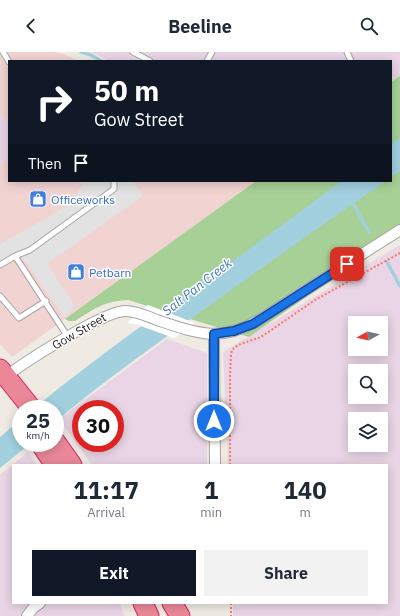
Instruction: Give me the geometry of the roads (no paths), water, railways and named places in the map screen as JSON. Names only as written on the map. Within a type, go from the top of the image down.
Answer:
[{"type":"highway","points":[[2,379],[14,400]]},
{"type":"highway","points":[[46,452],[54,464]]},
{"type":"highway","points":[[63,452],[71,464]]},
{"type":"highway","points":[[143,604],[149,616]]},
{"type":"highway","points":[[160,604],[167,616]]},
{"type":"highway","points":[[173,604],[180,616]]},
{"type":"street","name":"Gow Street","points":[[2,379],[17,368],[68,337],[112,313],[124,311],[138,313],[197,333],[214,334],[234,331],[253,324],[400,230]]},
{"type":"street","points":[[214,334],[215,464]]},
{"type":"street","points":[[27,616],[33,608],[39,604]]},
{"type":"lane","points":[[133,52],[148,60]]},
{"type":"lane","points":[[0,265],[15,256],[30,250],[114,189],[114,182]]},
{"type":"lane","points":[[15,256],[46,301],[68,337]]},
{"type":"lane","points":[[0,296],[18,318],[46,301]]},
{"type":"water","points":[[400,138],[400,171],[392,176],[392,143]]},
{"type":"water","name":"Salt Pan Creek","points":[[340,182],[385,182],[154,346],[82,400],[72,400],[72,408],[64,415],[64,400],[44,400],[109,350]]},
{"type":"water","points":[[12,427],[12,452],[20,452],[0,468],[0,437]]},
{"type":"waterway","points":[[81,52],[91,55],[99,60]]},
{"type":"waterway","points":[[351,200],[369,232]]},
{"type":"waterway","points":[[387,262],[400,286]]},
{"type":"place","name":"Officeworks","points":[[38,199]]},
{"type":"place","name":"Petbarn","points":[[76,272]]}]
